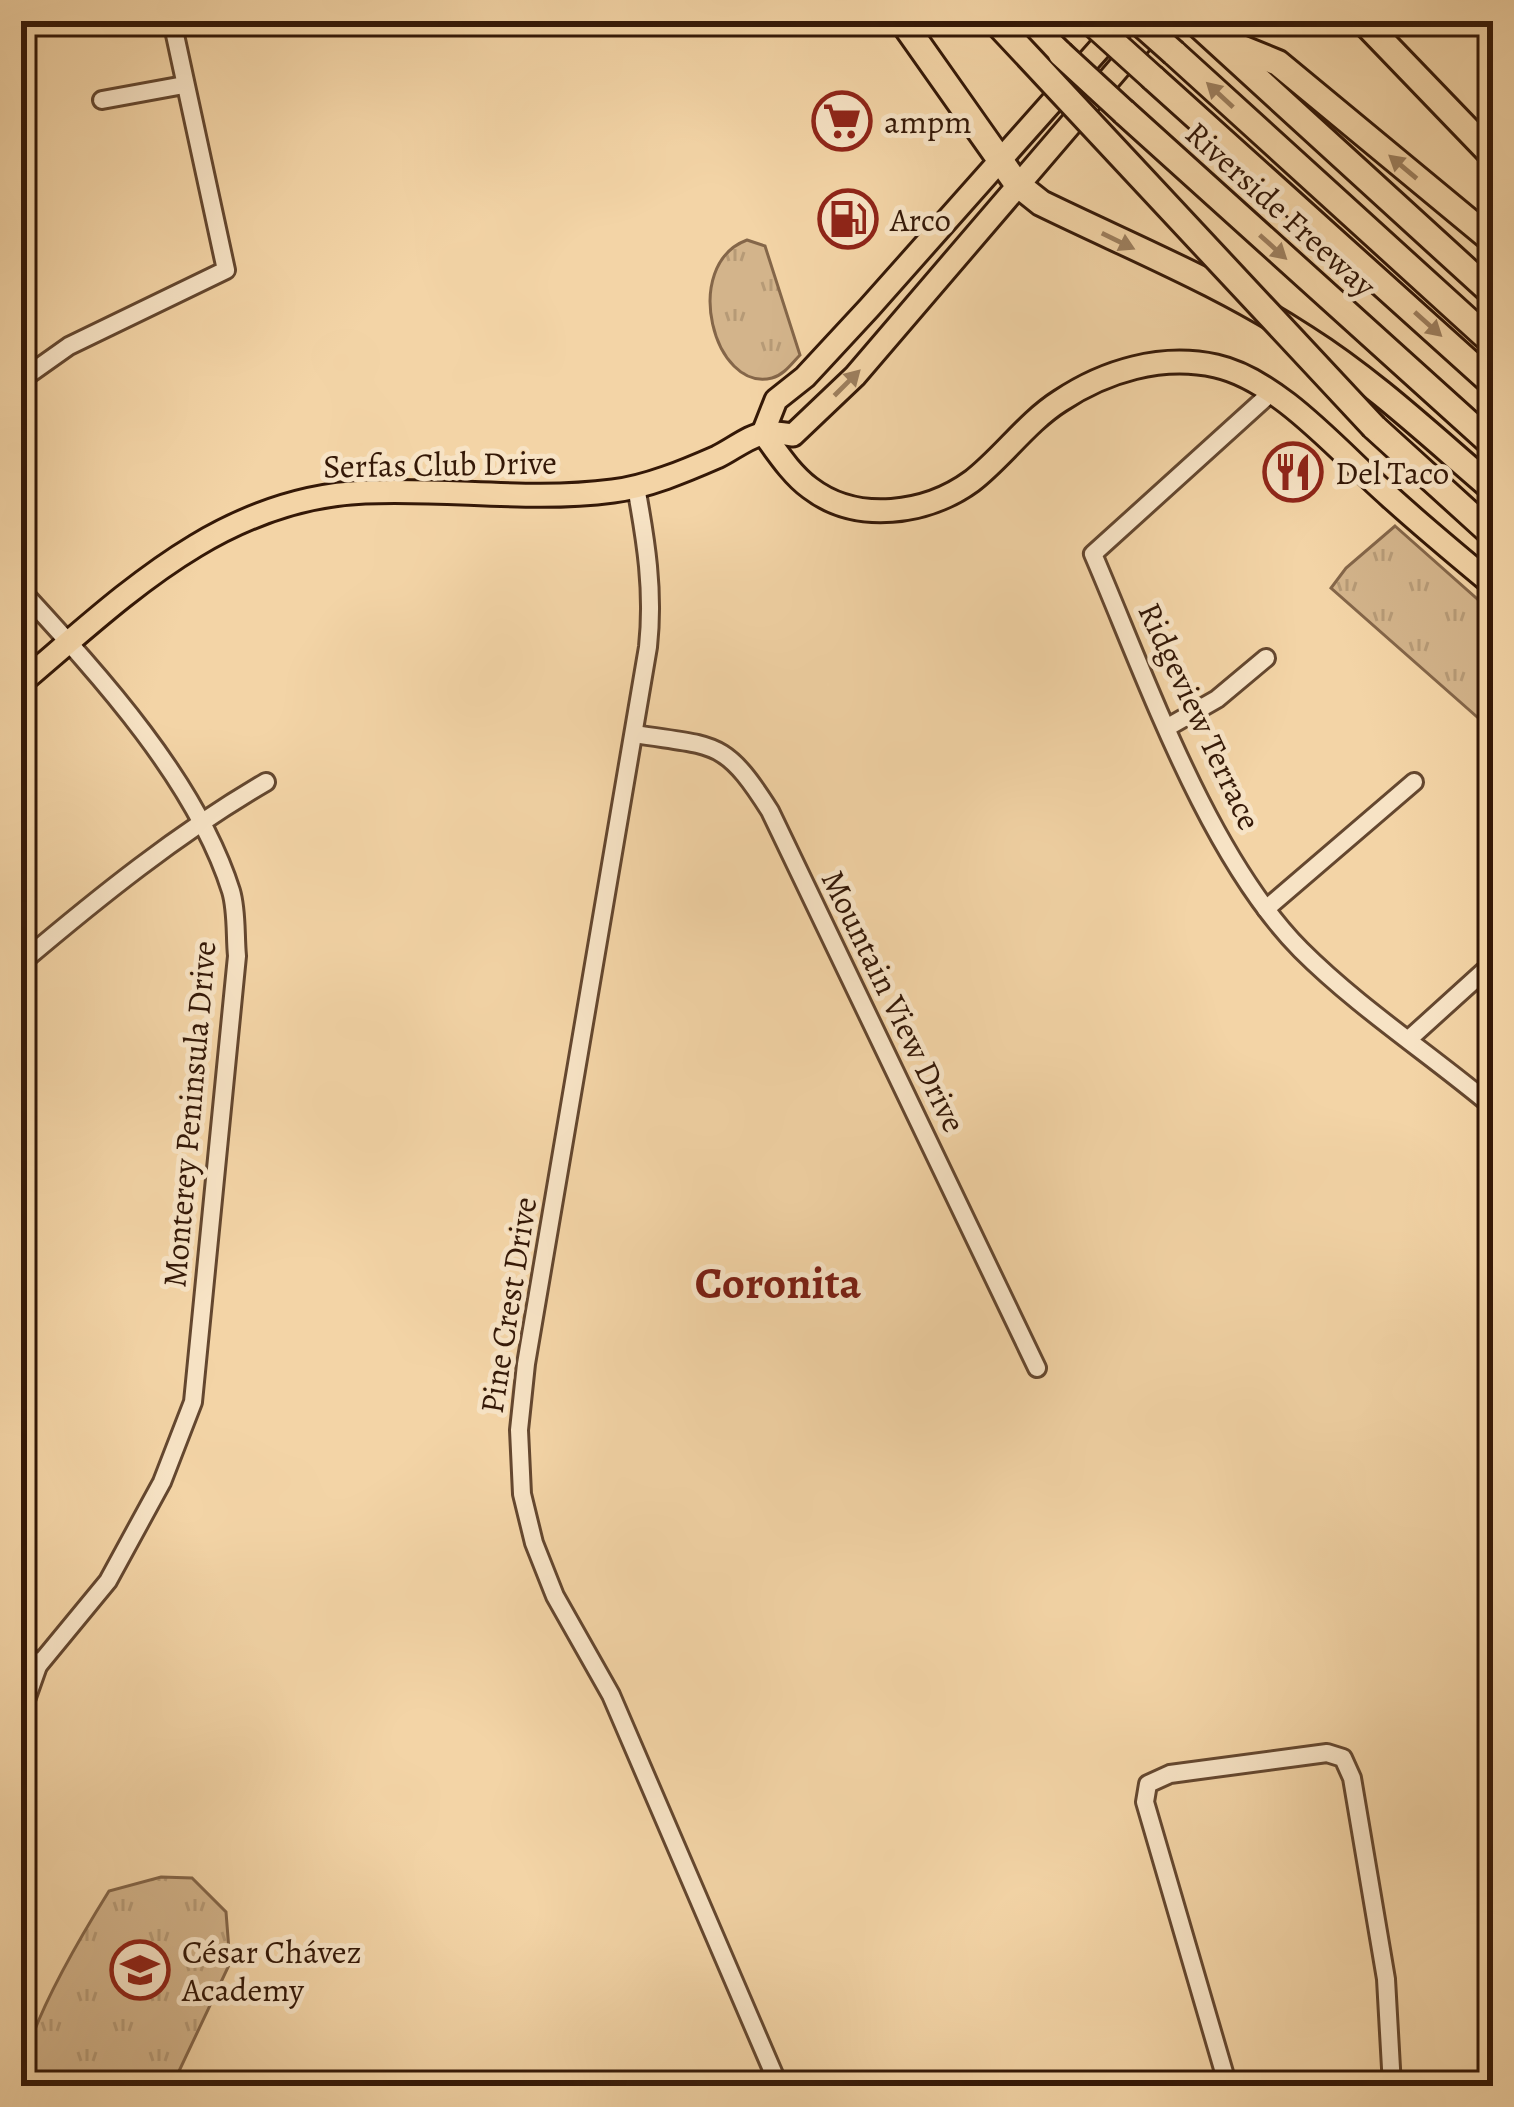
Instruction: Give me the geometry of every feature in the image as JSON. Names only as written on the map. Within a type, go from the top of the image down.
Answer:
[{"type":"highway","points":[[902,21],[1017,184],[1041,203],[1236,298],[1305,338],[1370,385],[1493,489]]},
{"type":"highway","points":[[995,21],[1374,427],[1493,536]]},
{"type":"highway","name":"Riverside Freeway","points":[[1027,21],[1493,445]]},
{"type":"highway","points":[[1090,21],[1493,384]]},
{"type":"highway","points":[[1138,21],[1493,343]]},
{"type":"highway","points":[[1363,21],[1493,156]]},
{"type":"highway","points":[[1202,28],[1278,63],[1493,241]]},
{"type":"highway","points":[[1202,28],[1493,294]]},
{"type":"main road","points":[[1124,21],[869,308],[776,400],[763,433],[814,492],[851,508],[892,510],[937,502],[971,481],[1056,403],[1098,379],[1143,365],[1193,362],[1222,367],[1272,392],[1493,585]]},
{"type":"main road","name":"Serfas Club Drive","points":[[21,683],[187,548],[282,505],[364,491],[528,496],[635,487],[714,458],[763,433],[794,434],[856,376],[1159,21]]},
{"type":"street","points":[[21,380],[69,346],[226,270],[172,21]]},
{"type":"street","points":[[102,100],[184,85]]},
{"type":"street","name":"Ridgeview Terrace","points":[[1272,392],[1093,554],[1211,822],[1266,909],[1303,951],[1493,1107]]},
{"type":"street","name":"Pine Crest Drive","points":[[635,487],[652,607],[635,734],[526,1364],[519,1430],[522,1494],[534,1543],[555,1596],[611,1694],[779,2086]]},
{"type":"street","name":"Monterey Peninsula Drive","points":[[21,590],[158,755],[200,820],[232,895],[237,956],[193,1402],[162,1482],[108,1581],[38,1666],[21,1714]]},
{"type":"street","points":[[1168,727],[1217,699],[1266,658]]},
{"type":"street","name":"Mountain View Drive","points":[[635,734],[713,747],[741,765],[780,832],[1037,1368]]},
{"type":"street","points":[[21,963],[200,820],[266,782]]},
{"type":"street","points":[[1266,909],[1414,782]]},
{"type":"street","points":[[1409,1039],[1493,963]]},
{"type":"street","points":[[21,1647],[38,1666]]},
{"type":"street","points":[[1228,2086],[1145,1802],[1148,1784],[1170,1774],[1327,1753],[1343,1757],[1352,1778],[1386,1979],[1392,2086]]},
{"type":"green space","points":[[747,240],[765,246],[800,355],[772,378],[752,377],[734,366],[713,324],[714,274],[726,254]]},
{"type":"green space","points":[[1395,526],[1493,613],[1493,731],[1331,588],[1346,568]]},
{"type":"green space","name":"César Chávez Academy","points":[[161,1877],[192,1878],[226,1912],[230,1963],[172,2086],[21,2086],[41,2014],[109,1891]]},
{"type":"place","name":"ampm","points":[[842,121]]},
{"type":"place","name":"Arco","points":[[848,219]]},
{"type":"place","name":"Del Taco","points":[[1293,472]]},
{"type":"place","name":"César Chávez Academy","points":[[140,1970]]},
{"type":"district","name":"Coronita","points":[[778,1283]]}]
